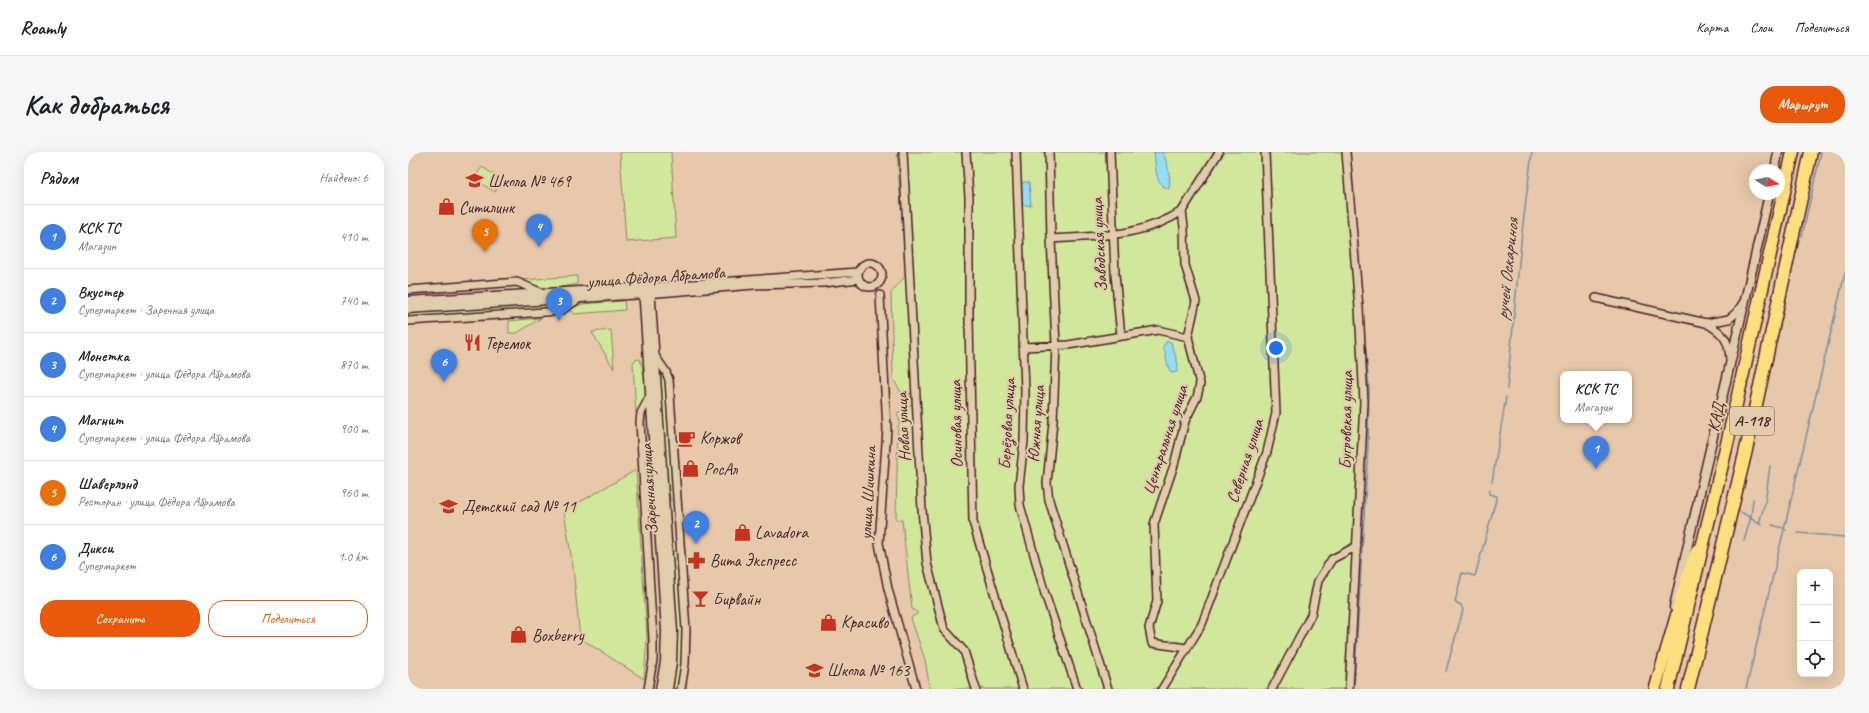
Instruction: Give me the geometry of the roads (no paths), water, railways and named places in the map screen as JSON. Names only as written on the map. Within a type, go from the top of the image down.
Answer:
[{"type":"highway","name":"КАД","points":[[1668,689],[1707,527],[1793,152]]},
{"type":"highway","name":"А-118","points":[[1688,689],[1746,450],[1811,152]]},
{"type":"highway","points":[[1655,689],[1689,572],[1707,527]]},
{"type":"street","name":"Новая улица","points":[[903,152],[922,510],[927,563],[944,629],[964,651],[976,689]]},
{"type":"street","name":"Осиновая улица","points":[[966,152],[969,197],[969,320],[973,522],[1023,689]]},
{"type":"street","name":"Берёзовая улица","points":[[1016,152],[1025,391],[1024,441],[1019,486],[1020,505],[1045,594],[1077,689]]},
{"type":"street","name":"Южная улица","points":[[1049,152],[1056,345],[1053,422],[1047,483],[1049,500],[1108,689]]},
{"type":"street","name":"Заводская улица","points":[[1110,152],[1112,235],[1121,336]]},
{"type":"street","points":[[1051,239],[1112,235],[1149,227],[1171,218],[1182,211],[1219,152]]},
{"type":"street","name":"Северная улица","points":[[1162,689],[1202,624],[1267,452],[1276,413],[1265,152]]},
{"type":"street","name":"Бугровская улица","points":[[1346,152],[1359,308],[1364,402],[1349,689]]},
{"type":"street","points":[[1775,164],[1778,152]]},
{"type":"street","points":[[1660,671],[1708,456],[1748,294],[1768,200]]},
{"type":"street","name":"Центральная улица","points":[[1182,211],[1185,264],[1196,301],[1188,337],[1200,384],[1185,421],[1174,465],[1154,524],[1157,601],[1149,628],[1152,643],[1187,648]]},
{"type":"street","name":"улица Фёдора Абрамова","points":[[408,301],[540,292],[647,291],[823,283],[859,276]]},
{"type":"street","points":[[408,290],[517,282],[540,292]]},
{"type":"street","name":"улица Фёдора Абрамова","points":[[408,309],[580,298],[647,291]]},
{"type":"street","name":"Заречная улица","points":[[647,291],[655,356],[673,631],[672,662],[668,689]]},
{"type":"street","name":"Заречная улица","points":[[647,291],[650,396],[666,631],[665,662],[660,689]]},
{"type":"street","points":[[1596,298],[1706,323],[1729,319],[1737,312],[1748,294]]},
{"type":"street","name":"улица Шишкина","points":[[880,295],[887,429],[879,543],[888,589],[916,689]]},
{"type":"street","points":[[408,321],[560,311],[580,298]]},
{"type":"street","points":[[1706,323],[1724,336],[1728,345],[1730,368]]},
{"type":"street","points":[[1023,347],[1092,342],[1158,330],[1188,337]]},
{"type":"street","points":[[655,356],[666,372],[669,380],[686,630],[685,664],[681,689]]},
{"type":"street","points":[[648,689],[653,660],[653,639],[640,422],[641,413],[650,396]]},
{"type":"street","points":[[1272,689],[1311,615],[1318,581],[1332,559],[1357,546]]},
{"type":"water","points":[[1154,152],[1162,152],[1166,160],[1170,184],[1169,189],[1164,187],[1158,179]]},
{"type":"water","points":[[1022,182],[1029,182],[1031,206],[1022,204]]},
{"type":"water","points":[[1167,341],[1171,342],[1178,364],[1177,372],[1171,373],[1168,367],[1163,347]]},
{"type":"waterway","name":"ручей Оскариноя","points":[[1507,389],[1522,232],[1532,152]]},
{"type":"waterway","points":[[1802,236],[1821,152]]},
{"type":"waterway","points":[[1746,689],[1845,273]]},
{"type":"waterway","points":[[1354,689],[1368,447],[1369,388],[1363,320]]},
{"type":"waterway","name":"ручей Оскариноя","points":[[1492,482],[1506,397]]},
{"type":"waterway","points":[[1759,523],[1765,503],[1770,466]]},
{"type":"waterway","name":"ручей Оскариноя","points":[[1446,671],[1463,610],[1461,605],[1455,602],[1462,573],[1475,576],[1497,496],[1489,494],[1490,490]]},
{"type":"waterway","points":[[1744,541],[1751,517],[1753,499]]},
{"type":"waterway","points":[[1738,511],[1762,525]]},
{"type":"waterway","points":[[1772,525],[1786,530]]},
{"type":"waterway","points":[[1798,533],[1845,537]]},
{"type":"place","name":"Школа № 469","points":[[475,181]]},
{"type":"place","name":"Ситилинк","points":[[446,207]]},
{"type":"place","name":"Магнит","points":[[539,247]]},
{"type":"place","name":"Шаверлэнд","points":[[485,252]]},
{"type":"place","name":"Монетка","points":[[559,321]]},
{"type":"place","name":"Теремок","points":[[472,343]]},
{"type":"place","name":"Дикси","points":[[444,382]]},
{"type":"place","name":"Коржов","points":[[687,438]]},
{"type":"place","name":"РосАл","points":[[691,469]]},
{"type":"place","name":"КСК ТС","points":[[1596,469]]},
{"type":"place","name":"Детский сад № 11","points":[[449,506]]},
{"type":"place","name":"Lavadora","points":[[742,532]]},
{"type":"place","name":"Вкустер","points":[[696,544]]},
{"type":"place","name":"Вита Экспресс","points":[[697,560]]},
{"type":"place","name":"Бирвайн","points":[[700,599]]},
{"type":"place","name":"Красиво","points":[[828,622]]},
{"type":"place","name":"Boxberry","points":[[519,635]]},
{"type":"place","name":"Школа № 163","points":[[814,670]]}]
